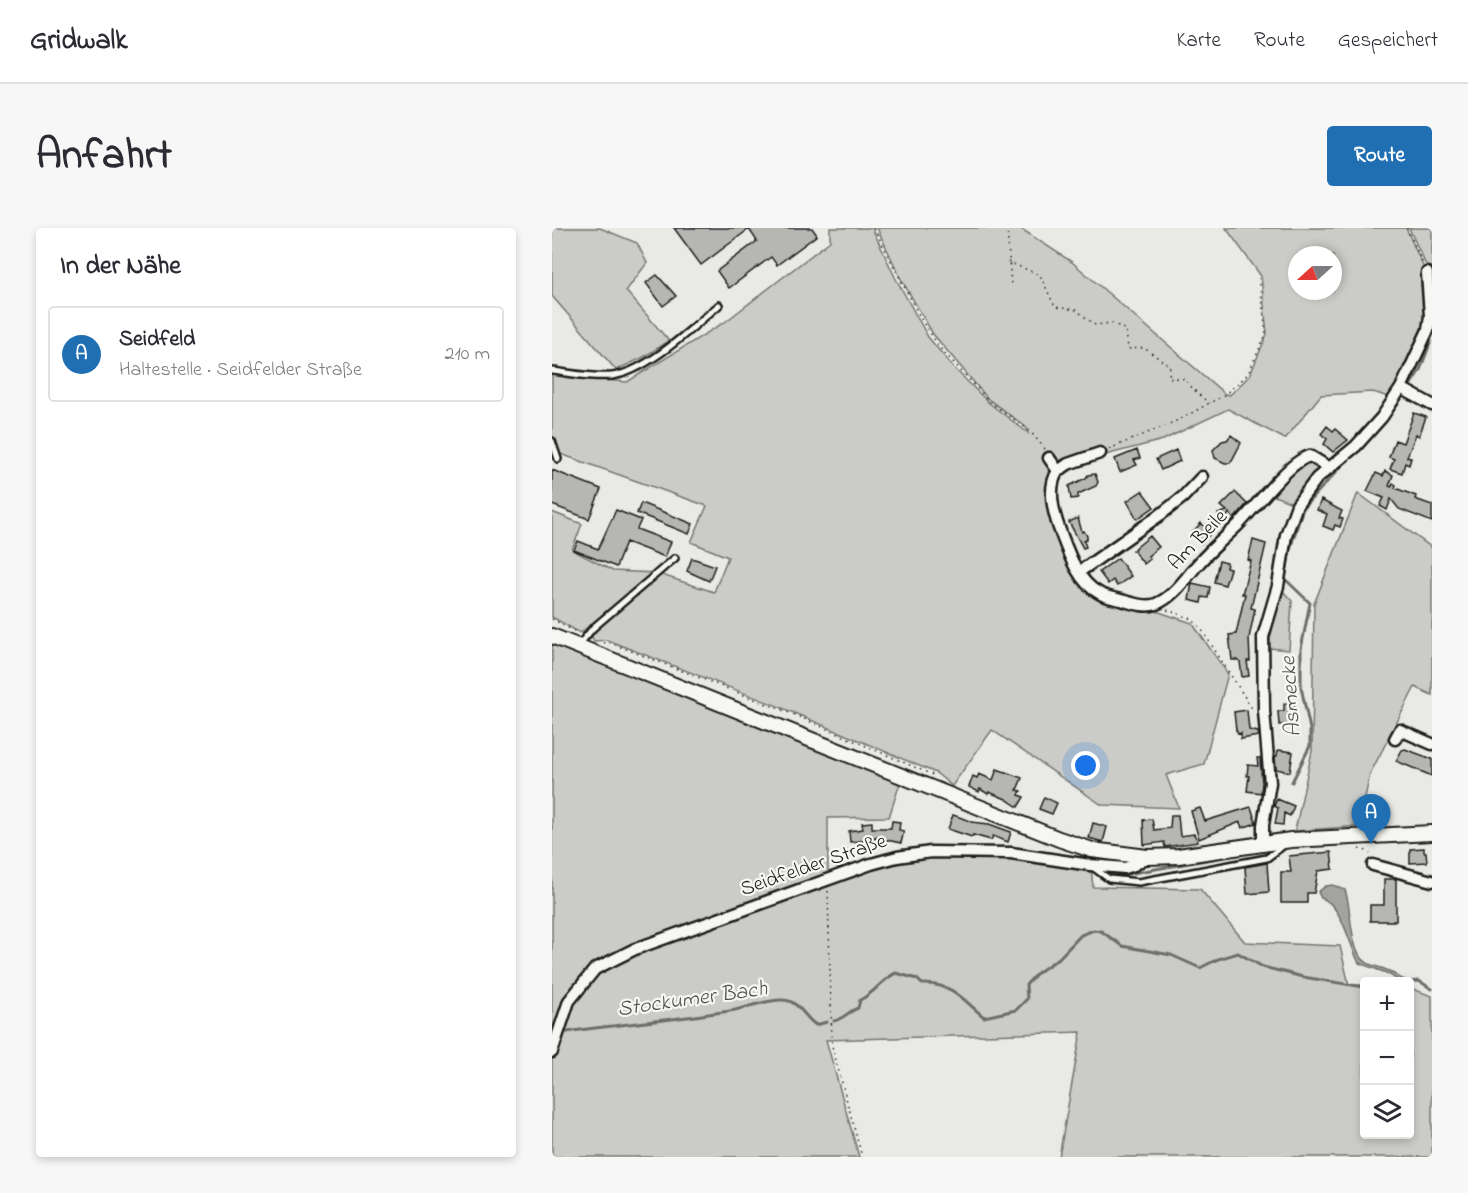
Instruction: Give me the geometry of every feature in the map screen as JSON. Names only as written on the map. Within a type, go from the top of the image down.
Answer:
[{"type":"main road","name":"Seidfelder Straße","points":[[552,636],[581,643],[1077,846],[1147,857],[1178,856],[1291,840],[1432,833]]},
{"type":"street","points":[[1263,844],[1263,825],[1270,783],[1265,720],[1263,637],[1278,586],[1286,535],[1297,505],[1317,478],[1356,446],[1382,417],[1401,388],[1428,330],[1430,316],[1427,273]]},
{"type":"street","points":[[1401,388],[1432,405]]},
{"type":"street","points":[[1100,453],[1068,464],[1058,471],[1053,483],[1054,514],[1079,572],[1091,588],[1098,593],[1141,605],[1156,604]]},
{"type":"street","name":"Am Beile","points":[[1156,604],[1166,598],[1238,525],[1274,484],[1303,457],[1310,456],[1330,468]]},
{"type":"street","points":[[1049,458],[1058,471]]},
{"type":"street","name":"Am Beile","points":[[1079,572],[1160,515],[1183,497],[1202,477]]},
{"type":"street","points":[[1395,739],[1400,730],[1432,744]]},
{"type":"street","name":"Seidfelder Straße","points":[[552,1052],[569,1001],[595,969],[635,949],[871,864],[897,857],[932,852],[1011,853],[1125,868],[1147,857]]},
{"type":"street","points":[[1373,865],[1432,881]]},
{"type":"lane","points":[[552,371],[609,376],[629,372],[672,345],[719,305]]},
{"type":"lane","points":[[552,441],[558,459]]},
{"type":"lane","points":[[581,643],[593,628],[675,558]]},
{"type":"lane","points":[[1090,865],[1109,879],[1139,882],[1267,858],[1291,840]]},
{"type":"path","points":[[874,228],[922,321],[941,349],[992,403],[1038,439],[1049,458]]},
{"type":"path","points":[[1007,228],[1011,285]]},
{"type":"path","points":[[1407,228],[1427,273]]},
{"type":"path","points":[[1008,262],[1041,275],[1055,307],[1076,310],[1095,325],[1112,323],[1126,330],[1128,349],[1144,348],[1170,366],[1169,378],[1184,380],[1209,403]]},
{"type":"path","points":[[1100,453],[1151,433],[1209,403],[1236,386],[1248,374],[1266,334],[1259,276],[1257,275]]},
{"type":"path","points":[[1156,604],[1190,618],[1200,627],[1253,710]]},
{"type":"path","points":[[552,620],[566,626],[581,643],[608,642],[795,715],[942,779]]},
{"type":"path","points":[[828,881],[832,1046],[862,1157]]},
{"type":"shaded area","points":[[552,228],[600,228],[637,243],[647,263],[626,291],[669,341],[642,358],[616,370],[552,296]]},
{"type":"shaded area","points":[[830,228],[872,228],[895,277],[928,337],[954,368],[989,403],[1028,433],[1026,427],[988,399],[933,334],[901,279],[877,228],[1020,228],[1072,262],[1225,394],[1230,395],[1250,375],[1267,334],[1261,276],[1226,228],[1406,228],[1426,273],[1428,316],[1420,346],[1392,398],[1373,392],[1321,395],[1285,439],[1228,409],[1163,440],[1067,465],[1059,459],[1051,473],[1050,504],[1060,534],[1089,589],[1192,623],[1228,674],[1204,764],[1166,775],[1179,808],[1102,805],[992,730],[952,786],[936,773],[780,707],[607,640],[594,641],[590,633],[659,574],[714,592],[728,557],[691,542],[707,506],[552,451],[552,375],[627,382],[725,322],[830,241]]},
{"type":"shaded area","points":[[1409,228],[1432,228],[1432,309],[1429,272]]},
{"type":"shaded area","points":[[1308,460],[1321,467],[1292,503],[1272,495],[1292,472]]},
{"type":"shaded area","points":[[1358,493],[1432,548],[1432,695],[1415,687],[1370,774],[1359,826],[1295,831],[1312,751],[1314,604]]},
{"type":"shaded area","points":[[552,512],[582,524],[572,550],[613,571],[654,573],[580,633],[552,617]]},
{"type":"shaded area","points":[[1282,590],[1292,601],[1289,650],[1269,648],[1273,607]]},
{"type":"shaded area","points":[[552,644],[901,780],[889,817],[828,818],[828,877],[919,856],[1002,855],[1091,867],[1093,887],[1200,889],[1245,942],[1340,946],[1349,985],[1360,985],[1360,1139],[1414,1139],[1414,989],[1432,996],[1432,1157],[1059,1157],[1081,1032],[826,1040],[859,1157],[552,1157]]},
{"type":"shaded area","points":[[1333,885],[1345,890],[1354,939],[1361,956],[1369,964],[1399,977],[1393,977],[1359,963],[1339,916],[1318,892],[1326,886]]},
{"type":"building","points":[[674,228],[812,228],[817,235],[777,265],[771,257],[729,288],[717,271],[757,241],[749,229],[701,265]]},
{"type":"building","points":[[657,275],[676,296],[663,306],[646,283]]},
{"type":"building","points":[[1414,413],[1426,417],[1419,436],[1416,434],[1407,457],[1411,458],[1409,465],[1405,463],[1402,473],[1390,469],[1394,459],[1389,457],[1395,440],[1403,443]]},
{"type":"building","points":[[1327,426],[1333,431],[1335,429],[1348,440],[1333,452],[1324,444],[1327,439],[1321,434]]},
{"type":"building","points":[[1231,435],[1241,443],[1230,463],[1225,463],[1215,458],[1213,450]]},
{"type":"building","points":[[1137,450],[1140,458],[1134,460],[1137,465],[1120,472],[1115,459]]},
{"type":"building","points":[[1176,450],[1180,461],[1161,470],[1156,459]]},
{"type":"building","points":[[552,470],[601,489],[589,519],[552,505]]},
{"type":"building","points":[[1385,471],[1393,475],[1389,486],[1391,487],[1393,483],[1396,485],[1395,488],[1432,505],[1432,522],[1399,509],[1391,499],[1387,510],[1380,506],[1384,498],[1367,491],[1376,473],[1383,476]]},
{"type":"building","points":[[1095,474],[1098,482],[1096,486],[1078,494],[1078,498],[1071,499],[1069,486],[1088,475]]},
{"type":"building","points":[[1142,491],[1154,507],[1137,519],[1127,501]]},
{"type":"building","points":[[1235,492],[1247,504],[1234,519],[1229,513],[1226,519],[1220,521],[1218,514],[1227,511],[1221,506]]},
{"type":"building","points":[[1321,500],[1342,511],[1339,518],[1343,519],[1340,527],[1335,525],[1333,530],[1323,526],[1327,514],[1317,510]]},
{"type":"building","points":[[641,503],[693,524],[689,534],[637,513]]},
{"type":"building","points":[[616,510],[641,520],[637,529],[671,542],[665,557],[626,542],[616,567],[574,550],[578,541],[598,549]]},
{"type":"building","points":[[1078,518],[1082,532],[1084,531],[1087,536],[1084,541],[1086,547],[1083,548],[1069,522]]},
{"type":"building","points":[[1201,523],[1211,533],[1201,544],[1191,534]]},
{"type":"building","points":[[1150,536],[1159,547],[1148,556],[1150,559],[1144,564],[1133,550]]},
{"type":"building","points":[[1253,540],[1266,544],[1251,608],[1255,609],[1249,638],[1250,661],[1247,661],[1249,676],[1242,677],[1240,662],[1232,660],[1229,635],[1236,634]]},
{"type":"building","points":[[692,558],[715,566],[709,581],[687,571]]},
{"type":"building","points":[[1118,558],[1131,576],[1117,586],[1113,580],[1108,584],[1099,572]]},
{"type":"building","points":[[1219,561],[1227,563],[1226,568],[1230,569],[1225,585],[1214,582]]},
{"type":"building","points":[[1192,583],[1210,587],[1208,598],[1202,597],[1201,603],[1189,600]]},
{"type":"building","points":[[1294,703],[1296,724],[1279,725],[1278,711],[1284,711],[1284,704]]},
{"type":"building","points":[[1247,710],[1249,730],[1258,732],[1259,736],[1241,739],[1241,733],[1238,734],[1236,730],[1234,712]]},
{"type":"building","points":[[1405,749],[1432,759],[1432,776],[1396,761]]},
{"type":"building","points":[[1278,750],[1293,752],[1290,772],[1276,769],[1275,756]]},
{"type":"building","points":[[1257,758],[1260,758],[1261,793],[1247,791],[1248,765],[1258,766]]},
{"type":"building","points":[[997,769],[1022,778],[1017,790],[1021,791],[1019,795],[1024,797],[1018,807],[989,792],[988,794],[980,789],[979,792],[969,787],[973,776],[977,778],[979,774],[993,780]]},
{"type":"building","points":[[1044,797],[1057,803],[1052,814],[1039,809]]},
{"type":"building","points":[[1277,799],[1294,806],[1290,816],[1284,813],[1283,825],[1275,824],[1278,808],[1274,806]]},
{"type":"building","points":[[1251,807],[1256,823],[1242,828],[1240,822],[1199,839],[1191,811],[1200,808],[1205,821]]},
{"type":"building","points":[[953,815],[1011,832],[1008,842],[993,836],[991,840],[973,835],[972,837],[948,829]]},
{"type":"building","points":[[1171,815],[1178,815],[1180,836],[1194,834],[1198,842],[1165,847],[1164,842],[1144,845],[1143,820],[1152,819],[1154,830],[1170,828]]},
{"type":"building","points":[[892,821],[900,822],[899,830],[904,831],[901,843],[873,837],[874,840],[850,842],[849,831],[863,829],[862,823],[872,822],[872,828],[891,828]]},
{"type":"building","points":[[1093,823],[1107,827],[1103,842],[1089,838]]},
{"type":"building","points":[[1424,848],[1427,862],[1410,863],[1410,849]]},
{"type":"building","points":[[1331,852],[1333,869],[1318,871],[1314,893],[1307,893],[1307,903],[1281,903],[1281,872],[1291,872],[1289,856]]},
{"type":"building","points":[[1267,863],[1269,892],[1247,894],[1245,867]]},
{"type":"building","points":[[1384,879],[1396,879],[1396,921],[1370,921],[1370,905],[1384,905]]},
{"type":"waterway","name":"Asmecke","points":[[1411,384],[1420,370],[1431,341]]},
{"type":"waterway","name":"Asmecke","points":[[1390,414],[1398,404]]},
{"type":"waterway","name":"Asmecke","points":[[1292,782],[1310,746],[1310,729],[1301,687],[1301,649],[1310,603],[1285,579],[1290,549],[1303,508],[1349,458]]},
{"type":"waterway","name":"Asmecke","points":[[1116,876],[1252,852]]},
{"type":"waterway","name":"Stockumer Bach","points":[[834,1021],[858,1008],[860,1000],[896,973],[917,979],[922,984],[933,984],[949,989],[984,1017],[1016,1010],[1027,999],[1026,985],[1036,974],[1059,958],[1081,935],[1094,930],[1101,931],[1122,946],[1171,955],[1200,968],[1238,953],[1263,967],[1303,977],[1360,986]]},
{"type":"waterway","name":"Stockumer Bach","points":[[1414,982],[1419,981],[1432,989]]},
{"type":"waterway","name":"Stockumer Bach","points":[[560,1033],[735,1010],[777,1000],[793,1002],[816,1025],[827,1022]]},
{"type":"place","name":"Seidfeld","points":[[1371,844]]}]
